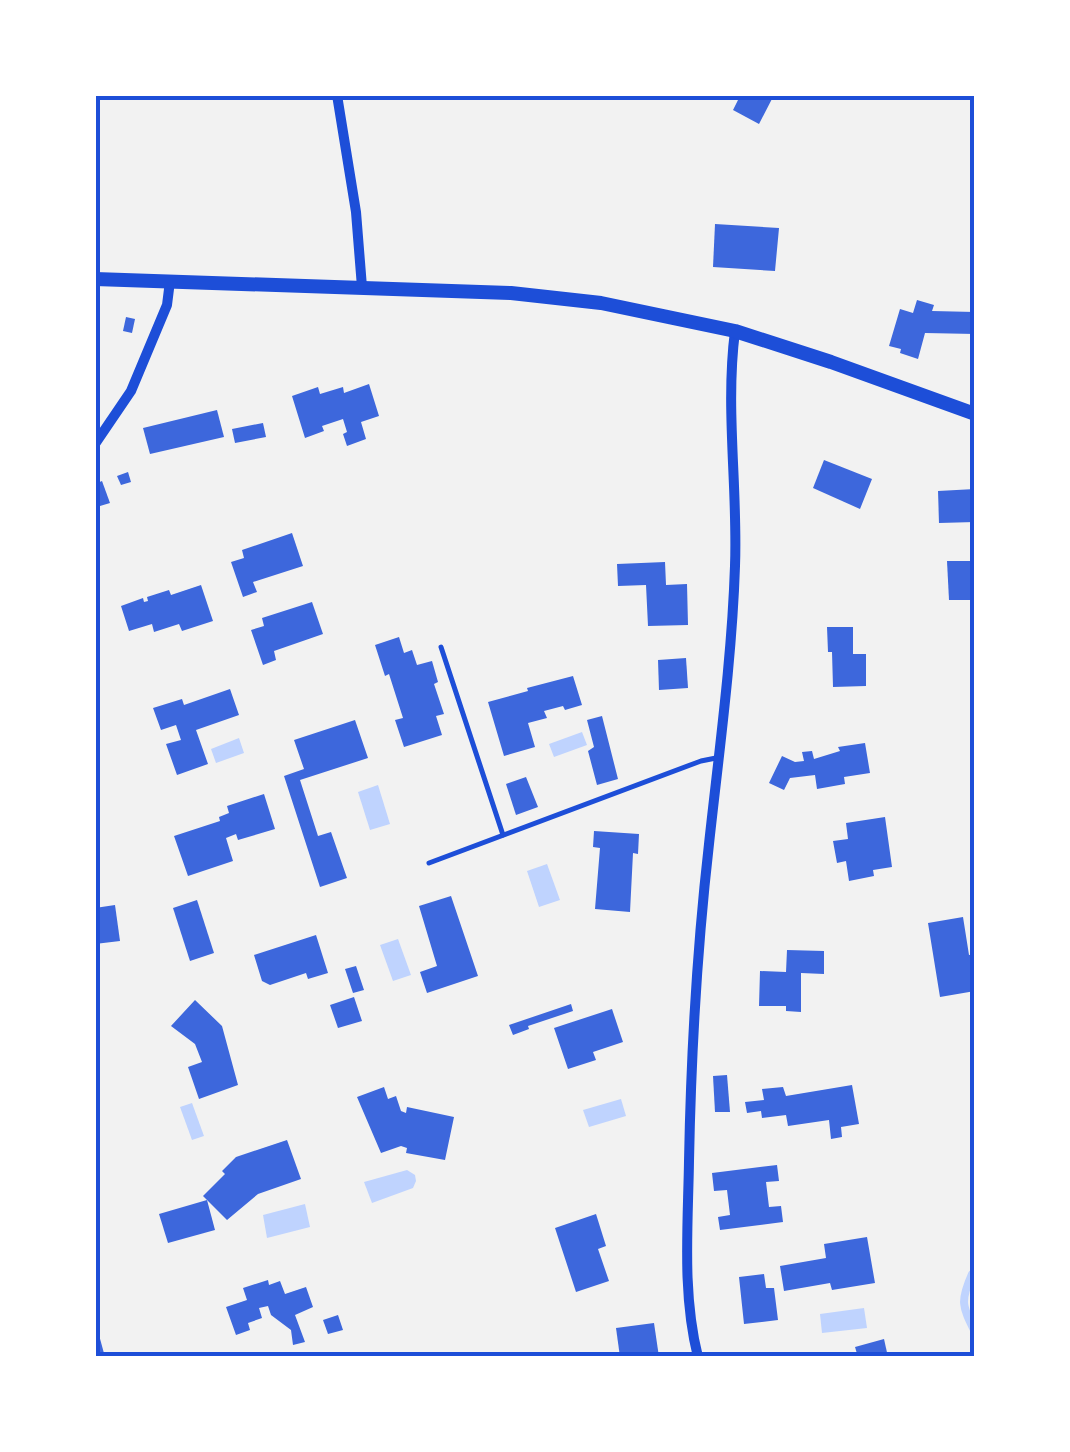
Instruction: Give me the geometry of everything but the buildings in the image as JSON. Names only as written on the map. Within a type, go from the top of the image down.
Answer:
[{"type":"street","points":[[337,95],[356,212],[362,286]]},
{"type":"street","points":[[95,280],[511,292],[600,303],[735,331],[975,414]]},
{"type":"street","points":[[95,444],[132,391],[167,305],[170,281]]},
{"type":"street","points":[[698,1357],[687,1278],[690,1125],[706,882],[735,565],[731,364],[735,331]]},
{"type":"lane","points":[[440,646],[503,835]]},
{"type":"lane","points":[[429,863],[701,760],[719,757]]},
{"type":"water","points":[[582,732],[587,745],[554,757],[549,744]]},
{"type":"water","points":[[239,738],[244,753],[216,763],[211,749]]},
{"type":"water","points":[[378,785],[390,824],[370,830],[358,792]]},
{"type":"water","points":[[547,864],[560,900],[539,907],[527,871]]},
{"type":"water","points":[[398,939],[411,975],[393,981],[380,945]]},
{"type":"water","points":[[621,1099],[626,1116],[589,1127],[583,1110]]},
{"type":"water","points":[[192,1103],[204,1136],[192,1140],[180,1107]]},
{"type":"water","points":[[407,1170],[415,1175],[413,1188],[372,1203],[364,1182]]},
{"type":"water","points":[[305,1204],[310,1227],[267,1238],[263,1215]]},
{"type":"water","points":[[864,1308],[867,1328],[822,1333],[820,1314]]},
{"type":"waterway","points":[[975,1273],[964,1297],[975,1332]]}]
